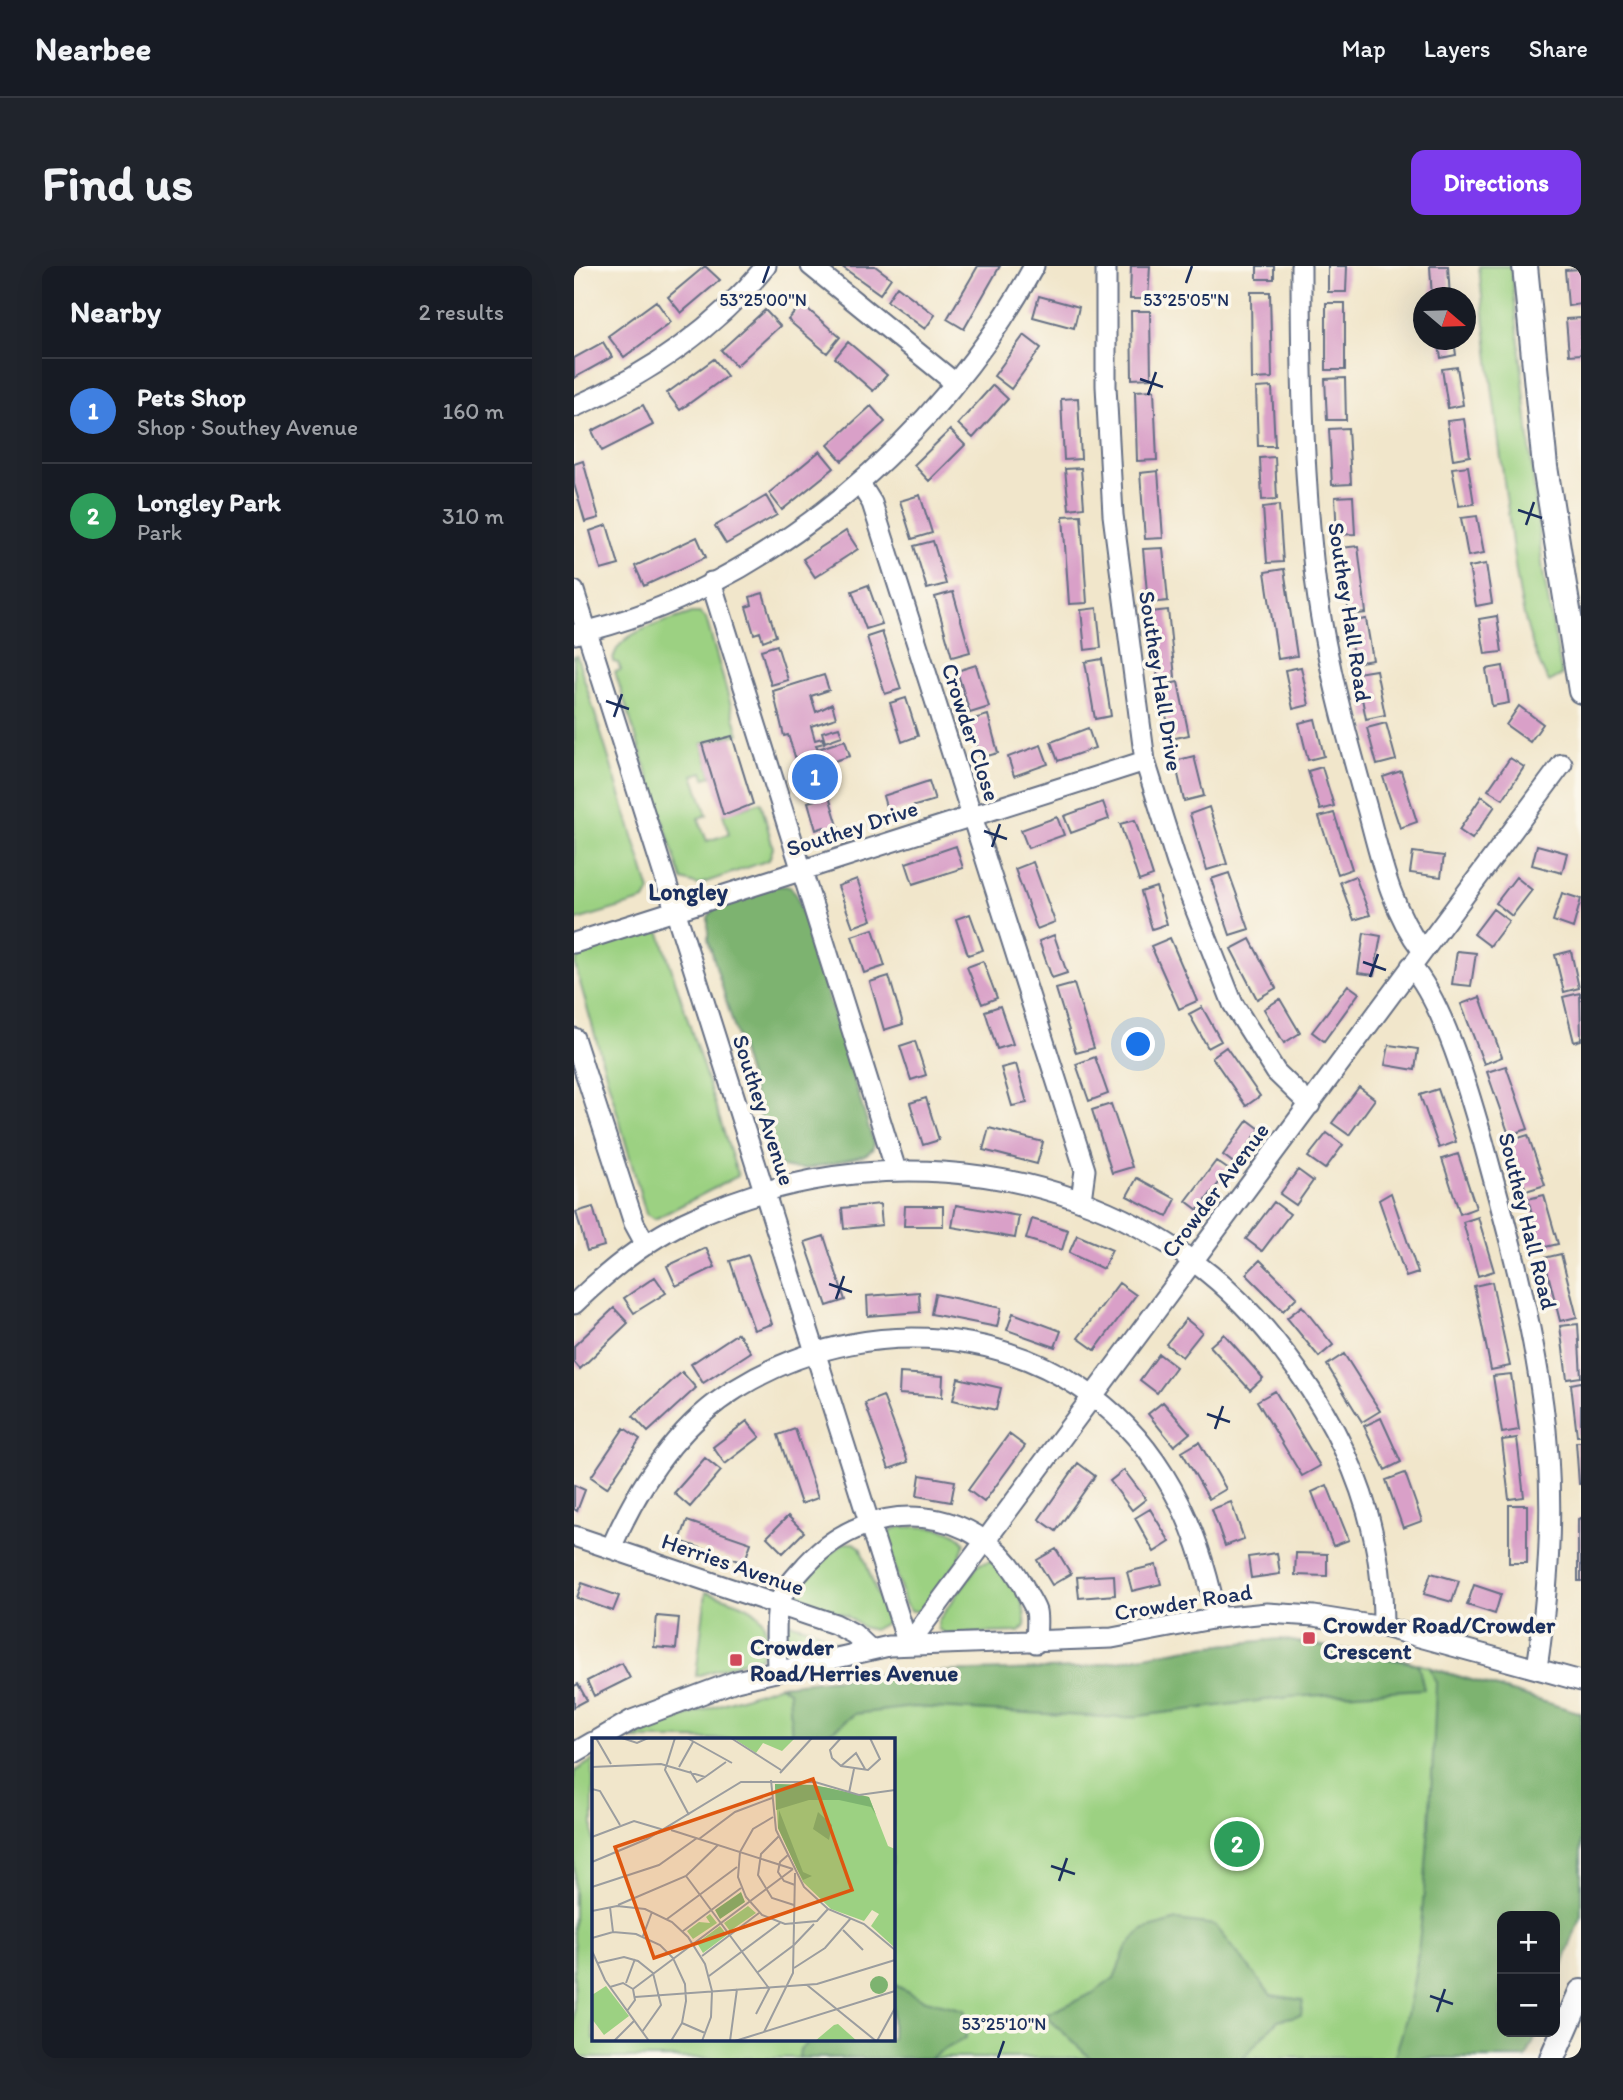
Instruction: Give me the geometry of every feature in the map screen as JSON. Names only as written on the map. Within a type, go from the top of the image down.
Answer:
[{"type":"street","points":[[574,407],[614,389],[664,358],[718,316],[766,266]]},
{"type":"street","points":[[811,266],[955,383]]},
{"type":"street","points":[[581,633],[653,609],[711,582],[774,546],[859,482],[913,433],[955,383],[992,336],[1034,266]]},
{"type":"street","name":"Southey Hall Drive","points":[[1106,266],[1106,386],[1113,515],[1145,761],[1182,875],[1233,1004],[1276,1072],[1310,1105]]},
{"type":"street","name":"Southey Hall Road","points":[[1301,266],[1301,375],[1308,496],[1314,570],[1326,645],[1382,864],[1472,1102],[1531,1333],[1543,1406],[1550,1539],[1546,1608],[1538,1668]]},
{"type":"street","points":[[1525,266],[1545,467],[1581,691]]},
{"type":"street","name":"Crowder Close","points":[[859,482],[872,503],[1085,1170],[1081,1200]]},
{"type":"street","points":[[711,582],[896,1170]]},
{"type":"street","name":"Southey Avenue","points":[[574,591],[581,633],[766,1192],[908,1645]]},
{"type":"street","name":"Southey Drive","points":[[574,943],[1145,761]]},
{"type":"street","name":"Crowder Avenue","points":[[908,1645],[1562,764]]},
{"type":"street","points":[[574,1038],[634,1223],[646,1245]]},
{"type":"street","points":[[574,1304],[646,1245],[721,1206],[766,1192],[826,1179],[896,1170],[993,1177],[1081,1200],[1125,1220],[1193,1261],[1252,1314],[1311,1389],[1338,1433],[1368,1507],[1378,1547],[1383,1593],[1383,1627]]},
{"type":"street","points":[[611,1548],[629,1507],[658,1460],[693,1423],[734,1390],[777,1366],[857,1342],[901,1337],[957,1340],[998,1348],[1065,1376],[1091,1395],[1144,1448],[1176,1496],[1197,1539],[1217,1618]]},
{"type":"street","points":[[777,1671],[778,1605],[793,1579],[836,1537],[868,1523],[896,1516],[924,1517],[957,1524],[1004,1556],[1036,1612],[1036,1643]]},
{"type":"street","name":"Herries Avenue","points":[[574,1536],[835,1624],[854,1634],[871,1650]]},
{"type":"street","name":"Crowder Road","points":[[600,1738],[632,1720],[686,1698],[777,1671],[871,1650],[908,1645],[1036,1643],[1112,1638],[1217,1618],[1267,1613],[1314,1616],[1383,1627],[1581,1682]]},
{"type":"street","name":"Crowder Road","points":[[574,1753],[592,1743]]},
{"type":"street","points":[[1552,2058],[1581,1992]]},
{"type":"green space","points":[[1479,266],[1511,266],[1543,572],[1562,675],[1549,682],[1532,642],[1517,577]]},
{"type":"green space","points":[[692,613],[700,613],[706,618],[739,734],[702,744],[712,776],[705,778],[703,772],[693,775],[707,815],[698,818],[707,841],[729,834],[723,814],[761,802],[773,848],[769,860],[698,885],[682,880],[615,672],[621,670],[618,663],[613,662],[616,651],[632,635]]},
{"type":"green space","points":[[574,656],[577,656],[650,891],[645,900],[574,921]]},
{"type":"green space","points":[[774,886],[790,886],[797,896],[874,1145],[865,1155],[806,1168],[794,1169],[774,1163],[708,939],[708,917],[717,905]]},
{"type":"green space","points":[[652,927],[660,933],[738,1176],[655,1219],[646,1214],[575,965],[579,955]]},
{"type":"green space","points":[[927,1527],[952,1532],[965,1543],[958,1561],[920,1611],[912,1611],[905,1604],[886,1537],[893,1529]]},
{"type":"green space","points":[[843,1543],[854,1543],[860,1547],[887,1622],[873,1630],[796,1595],[797,1586]]},
{"type":"green space","points":[[991,1561],[1011,1579],[1023,1608],[1025,1626],[1019,1632],[947,1634],[938,1629],[938,1621],[979,1564]]},
{"type":"green space","points":[[706,1592],[744,1605],[761,1618],[766,1641],[761,1657],[696,1676]]},
{"type":"green space","points":[[787,1622],[811,1628],[841,1644],[787,1655]]},
{"type":"green space","points":[[1280,1639],[1402,1659],[1581,1713],[1581,1915],[1560,1972],[1560,1911],[1497,1911],[1497,2037],[1536,2037],[1526,2058],[574,2058],[574,1772],[592,1761],[592,2040],[894,2040],[894,1738],[634,1738],[671,1721],[780,1685],[1081,1668],[1183,1649]]},
{"type":"green space","points":[[1280,1639],[1418,1664],[1424,1689],[1290,1697],[1123,1718],[913,1707],[855,1714],[822,1738],[792,1738],[789,1692],[780,1685],[894,1673],[1081,1668],[1183,1649]]},
{"type":"green space","points":[[1430,1668],[1581,1713],[1581,1915],[1560,1972],[1560,1911],[1497,1911],[1497,2037],[1536,2037],[1526,2058],[1394,2058],[1412,1992],[1419,1948],[1432,1781],[1436,1683]]},
{"type":"green space","points":[[1177,1920],[1215,1925],[1271,1995],[1303,2000],[1301,2015],[1278,2020],[1243,2058],[1090,2058],[1045,2015],[1093,1993],[1114,1978],[1126,1948],[1142,1930]]},
{"type":"green space","points":[[894,1985],[922,1999],[965,2010],[966,2038],[929,2058],[799,2058],[800,2049],[811,2040],[894,2040]]},
{"type":"building","points":[[705,266],[720,280],[681,313],[668,297]]},
{"type":"building","points":[[841,266],[875,266],[891,278],[880,294]]},
{"type":"building","points":[[978,266],[1000,266],[964,329],[947,319]]},
{"type":"building","points":[[1131,266],[1150,266],[1148,299],[1130,299]]},
{"type":"building","points":[[1257,266],[1274,266],[1274,279],[1257,279]]},
{"type":"building","points":[[1328,266],[1347,266],[1346,292],[1328,292]]},
{"type":"building","points":[[1430,266],[1448,266],[1449,287],[1431,287]]},
{"type":"building","points":[[1581,269],[1581,304],[1568,306],[1565,270]]},
{"type":"building","points":[[897,286],[935,315],[925,329],[887,301]]},
{"type":"building","points":[[1251,292],[1270,292],[1272,378],[1252,379]]},
{"type":"building","points":[[1039,296],[1079,307],[1074,328],[1033,317]]},
{"type":"building","points":[[656,301],[671,322],[624,357],[608,336]]},
{"type":"building","points":[[1326,303],[1345,303],[1345,370],[1326,370]]},
{"type":"building","points":[[802,304],[840,337],[827,353],[788,320]]},
{"type":"building","points":[[765,310],[780,326],[736,366],[721,350]]},
{"type":"building","points":[[1131,311],[1150,311],[1151,378],[1132,379]]},
{"type":"building","points":[[1581,318],[1581,354],[1569,355],[1566,319]]},
{"type":"building","points":[[1024,335],[1041,348],[1011,389],[994,376]]},
{"type":"building","points":[[603,342],[612,357],[574,378],[574,358]]},
{"type":"building","points":[[848,342],[887,375],[873,391],[835,358]]},
{"type":"building","points":[[1440,350],[1455,350],[1456,355],[1441,358]]},
{"type":"building","points":[[714,359],[727,376],[680,410],[667,393]]},
{"type":"building","points":[[1457,367],[1463,405],[1448,408],[1442,369]]},
{"type":"building","points":[[1345,378],[1346,420],[1327,420],[1325,379]]},
{"type":"building","points":[[993,385],[1008,399],[973,438],[958,424]]},
{"type":"building","points":[[1272,387],[1275,446],[1258,446],[1256,388]]},
{"type":"building","points":[[1154,390],[1157,460],[1137,461],[1135,391]]},
{"type":"building","points":[[1078,398],[1081,459],[1064,460],[1061,399]]},
{"type":"building","points":[[643,405],[653,425],[602,451],[592,431]]},
{"type":"building","points":[[871,406],[885,422],[842,461],[828,445]]},
{"type":"building","points":[[1464,419],[1470,456],[1453,459],[1447,421]]},
{"type":"building","points":[[1348,428],[1351,484],[1332,485],[1329,429]]},
{"type":"building","points":[[950,430],[965,445],[929,481],[914,465]]},
{"type":"building","points":[[820,451],[834,468],[782,510],[769,493]]},
{"type":"building","points":[[1275,457],[1277,499],[1262,500],[1260,458]]},
{"type":"building","points":[[583,461],[599,518],[585,522],[574,484],[574,464]]},
{"type":"building","points":[[1468,466],[1474,504],[1459,506],[1452,468]]},
{"type":"building","points":[[1081,468],[1084,507],[1069,509],[1065,469]]},
{"type":"building","points":[[1158,471],[1163,538],[1145,539],[1140,473]]},
{"type":"building","points":[[920,495],[932,533],[912,539],[900,501]]},
{"type":"building","points":[[766,496],[777,515],[726,544],[715,526]]},
{"type":"building","points":[[1353,496],[1355,534],[1337,535],[1335,497]]},
{"type":"building","points":[[1279,505],[1283,562],[1267,563],[1263,507]]},
{"type":"building","points":[[1081,515],[1087,603],[1069,604],[1063,516]]},
{"type":"building","points":[[1477,516],[1484,553],[1468,556],[1461,518]]},
{"type":"building","points":[[607,525],[619,565],[601,570],[590,531]]},
{"type":"building","points":[[846,531],[858,549],[815,577],[803,559]]},
{"type":"building","points":[[697,537],[706,557],[644,586],[635,566]]},
{"type":"building","points":[[933,541],[946,584],[927,589],[914,546]]},
{"type":"building","points":[[1358,546],[1366,613],[1349,615],[1341,548]]},
{"type":"building","points":[[1163,548],[1168,601],[1148,603],[1143,549]]},
{"type":"building","points":[[1486,564],[1492,603],[1476,606],[1469,567]]},
{"type":"building","points":[[1284,569],[1297,656],[1278,659],[1265,572]]},
{"type":"building","points":[[868,585],[882,624],[866,629],[852,591]]},
{"type":"building","points":[[953,592],[970,652],[952,657],[935,597]]},
{"type":"building","points":[[763,593],[776,636],[763,641],[760,632],[754,634],[746,607],[752,605],[750,597]]},
{"type":"building","points":[[1097,608],[1101,648],[1085,650],[1081,610]]},
{"type":"building","points":[[1168,610],[1175,677],[1158,679],[1151,612]]},
{"type":"building","points":[[1497,616],[1502,652],[1485,654],[1479,619]]},
{"type":"building","points":[[1366,619],[1373,660],[1354,663],[1348,622]]},
{"type":"building","points":[[882,632],[901,689],[885,694],[867,637]]},
{"type":"building","points":[[777,645],[788,680],[771,685],[761,650]]},
{"type":"building","points":[[1102,659],[1111,716],[1095,719],[1085,662]]},
{"type":"building","points":[[976,665],[989,707],[970,713],[957,671]]},
{"type":"building","points":[[1503,666],[1509,703],[1492,706],[1486,669]]},
{"type":"building","points":[[1301,667],[1309,705],[1293,709],[1285,670]]},
{"type":"building","points":[[1376,670],[1385,715],[1366,719],[1357,673]]},
{"type":"building","points":[[824,675],[829,690],[811,696],[816,712],[832,704],[836,718],[811,726],[815,740],[822,738],[824,743],[816,745],[818,749],[845,740],[850,756],[831,762],[833,766],[823,769],[828,784],[806,791],[788,735],[784,736],[773,691]]},
{"type":"building","points":[[1178,682],[1189,735],[1171,739],[1160,686]]},
{"type":"building","points":[[906,698],[918,736],[902,742],[890,703]]},
{"type":"building","points":[[1519,706],[1543,724],[1530,742],[1506,725]]},
{"type":"building","points":[[988,715],[998,753],[980,758],[970,720]]},
{"type":"building","points":[[1315,719],[1324,756],[1308,760],[1299,723]]},
{"type":"building","points":[[1386,723],[1396,760],[1377,765],[1367,728]]},
{"type":"building","points":[[839,727],[842,736],[825,742],[822,732]]},
{"type":"building","points":[[1088,728],[1095,748],[1058,761],[1051,742]]},
{"type":"building","points":[[732,736],[753,804],[723,814],[702,744]]},
{"type":"building","points":[[1041,745],[1048,764],[1014,776],[1008,757]]},
{"type":"building","points":[[1194,756],[1204,796],[1184,801],[1175,761]]},
{"type":"building","points":[[1510,758],[1524,767],[1503,799],[1488,790]]},
{"type":"building","points":[[1322,767],[1334,806],[1320,810],[1308,771]]},
{"type":"building","points":[[1401,771],[1417,822],[1400,828],[1383,777]]},
{"type":"building","points":[[929,781],[935,800],[888,814],[883,796]]},
{"type":"building","points":[[826,787],[840,832],[827,836],[824,827],[816,830],[808,802],[815,800],[812,791]]},
{"type":"building","points":[[1482,796],[1495,806],[1472,839],[1459,830]]},
{"type":"building","points":[[1103,802],[1109,819],[1071,833],[1064,816]]},
{"type":"building","points":[[1209,807],[1227,864],[1207,870],[1190,814]]},
{"type":"building","points":[[1334,813],[1352,869],[1338,874],[1319,817]]},
{"type":"building","points":[[1057,817],[1064,835],[1028,848],[1021,830]]},
{"type":"building","points":[[1135,820],[1153,876],[1139,881],[1120,824]]},
{"type":"building","points":[[1537,845],[1567,853],[1562,873],[1532,865]]},
{"type":"building","points":[[956,846],[963,868],[913,884],[906,863]]},
{"type":"building","points":[[1413,852],[1444,856],[1441,877],[1410,873]]},
{"type":"building","points":[[1033,862],[1055,922],[1037,929],[1015,869]]},
{"type":"building","points":[[1229,873],[1249,929],[1230,935],[1211,879]]},
{"type":"building","points":[[1355,876],[1370,915],[1354,920],[1340,882]]},
{"type":"building","points":[[1516,877],[1532,890],[1512,916],[1496,903]]},
{"type":"building","points":[[857,879],[872,920],[853,927],[838,886]]},
{"type":"building","points":[[1156,887],[1167,924],[1152,929],[1141,892]]},
{"type":"building","points":[[1562,893],[1581,899],[1573,928],[1553,921]]},
{"type":"building","points":[[1493,909],[1509,921],[1490,946],[1474,934]]},
{"type":"building","points":[[970,914],[983,950],[968,955],[956,919]]},
{"type":"building","points":[[873,929],[885,966],[864,973],[852,936]]},
{"type":"building","points":[[1364,933],[1381,936],[1374,975],[1358,973]]},
{"type":"building","points":[[1054,935],[1067,973],[1052,978],[1039,941]]},
{"type":"building","points":[[1170,938],[1197,1001],[1179,1009],[1151,946]]},
{"type":"building","points":[[1250,939],[1276,988],[1257,999],[1231,949]]},
{"type":"building","points":[[1457,951],[1476,953],[1471,986],[1452,984]]},
{"type":"building","points":[[1571,951],[1579,988],[1564,992],[1555,955]]},
{"type":"building","points":[[983,961],[997,998],[982,1004],[967,967]]},
{"type":"building","points":[[889,976],[903,1024],[884,1030],[870,982]]},
{"type":"building","points":[[1074,984],[1094,1048],[1076,1053],[1056,989]]},
{"type":"building","points":[[1348,985],[1359,993],[1324,1041],[1312,1032]]},
{"type":"building","points":[[1580,993],[1581,1040],[1574,1042],[1563,997]]},
{"type":"building","points":[[1480,997],[1502,1057],[1484,1064],[1461,1004]]},
{"type":"building","points":[[1280,999],[1300,1033],[1284,1043],[1264,1009]]},
{"type":"building","points":[[1000,1006],[1013,1044],[997,1049],[985,1011]]},
{"type":"building","points":[[1202,1007],[1221,1041],[1208,1048],[1189,1014]]},
{"type":"building","points":[[915,1041],[926,1075],[911,1080],[900,1046]]},
{"type":"building","points":[[1389,1045],[1418,1049],[1415,1070],[1385,1065]]},
{"type":"building","points":[[1226,1047],[1260,1096],[1246,1106],[1212,1057]]},
{"type":"building","points":[[1095,1057],[1108,1094],[1089,1101],[1076,1064]]},
{"type":"building","points":[[1016,1064],[1027,1103],[1012,1106],[1001,1068]]},
{"type":"building","points":[[1506,1066],[1528,1129],[1509,1135],[1487,1072]]},
{"type":"building","points":[[1359,1087],[1375,1099],[1349,1135],[1332,1123]]},
{"type":"building","points":[[1438,1089],[1456,1142],[1439,1148],[1420,1095]]},
{"type":"building","points":[[926,1098],[939,1140],[923,1145],[910,1103]]},
{"type":"building","points":[[1111,1104],[1132,1167],[1112,1173],[1092,1110]]},
{"type":"building","points":[[1248,1120],[1260,1129],[1235,1164],[1223,1155]]},
{"type":"building","points":[[989,1128],[1043,1142],[1037,1164],[983,1150]]},
{"type":"building","points":[[1327,1133],[1343,1145],[1325,1169],[1308,1157]]},
{"type":"building","points":[[1528,1135],[1545,1185],[1526,1191],[1509,1141]]},
{"type":"building","points":[[1458,1154],[1476,1208],[1460,1214],[1442,1159]]},
{"type":"building","points":[[1216,1161],[1229,1170],[1198,1210],[1186,1201]]},
{"type":"building","points":[[1298,1170],[1313,1181],[1296,1205],[1280,1194]]},
{"type":"building","points":[[1137,1178],[1176,1199],[1167,1217],[1127,1196]]},
{"type":"building","points":[[1391,1193],[1418,1273],[1406,1277],[1379,1200]]},
{"type":"building","points":[[1544,1195],[1558,1244],[1541,1248],[1528,1199]]},
{"type":"building","points":[[1274,1202],[1290,1214],[1262,1251],[1246,1239]]},
{"type":"building","points":[[880,1204],[882,1225],[844,1229],[842,1208]]},
{"type":"building","points":[[956,1205],[1019,1216],[1015,1238],[952,1227]]},
{"type":"building","points":[[905,1206],[943,1206],[943,1226],[904,1226]]},
{"type":"building","points":[[593,1207],[604,1246],[587,1251],[576,1212]]},
{"type":"building","points":[[1478,1217],[1494,1271],[1478,1276],[1463,1222]]},
{"type":"building","points":[[1032,1219],[1068,1230],[1062,1250],[1026,1239]]},
{"type":"building","points":[[1077,1235],[1112,1250],[1103,1269],[1069,1253]]},
{"type":"building","points":[[824,1236],[845,1300],[827,1306],[805,1242]]},
{"type":"building","points":[[706,1248],[715,1267],[676,1286],[667,1266]]},
{"type":"building","points":[[1561,1254],[1577,1317],[1560,1321],[1544,1258]]},
{"type":"building","points":[[748,1255],[772,1324],[754,1330],[730,1261]]},
{"type":"building","points":[[1260,1260],[1297,1297],[1283,1311],[1246,1274]]},
{"type":"building","points":[[655,1277],[666,1293],[634,1313],[624,1298]]},
{"type":"building","points":[[1492,1282],[1510,1366],[1491,1370],[1474,1286]]},
{"type":"building","points":[[1119,1283],[1136,1295],[1095,1350],[1078,1338]]},
{"type":"building","points":[[919,1292],[920,1312],[868,1316],[867,1296]]},
{"type":"building","points":[[935,1294],[1001,1308],[997,1327],[931,1314]]},
{"type":"building","points":[[1302,1306],[1333,1345],[1319,1357],[1287,1318]]},
{"type":"building","points":[[614,1308],[628,1323],[580,1369],[574,1362],[574,1346]]},
{"type":"building","points":[[1013,1313],[1061,1331],[1055,1347],[1007,1330]]},
{"type":"building","points":[[1186,1319],[1202,1332],[1182,1357],[1166,1344]]},
{"type":"building","points":[[1578,1324],[1581,1377],[1567,1379],[1560,1326]]},
{"type":"building","points":[[738,1333],[751,1352],[703,1383],[691,1364]]},
{"type":"building","points":[[1224,1334],[1263,1378],[1250,1390],[1210,1346]]},
{"type":"building","points":[[1159,1354],[1176,1367],[1157,1393],[1140,1380]]},
{"type":"building","points":[[1344,1354],[1380,1411],[1362,1422],[1327,1365]]},
{"type":"building","points":[[682,1372],[696,1388],[648,1432],[633,1416]]},
{"type":"building","points":[[900,1373],[943,1376],[942,1397],[899,1394]]},
{"type":"building","points":[[1511,1374],[1519,1430],[1502,1433],[1493,1376]]},
{"type":"building","points":[[958,1378],[1001,1388],[996,1410],[953,1400]]},
{"type":"building","points":[[1581,1382],[1581,1436],[1577,1436],[1571,1384]]},
{"type":"building","points":[[1275,1391],[1320,1466],[1302,1476],[1257,1401]]},
{"type":"building","points":[[883,1396],[908,1462],[889,1469],[865,1403]]},
{"type":"building","points":[[1163,1402],[1190,1433],[1174,1446],[1148,1414]]},
{"type":"building","points":[[1381,1418],[1401,1462],[1385,1470],[1364,1426]]},
{"type":"building","points":[[747,1421],[760,1437],[725,1464],[713,1447]]},
{"type":"building","points":[[624,1428],[640,1439],[607,1488],[591,1477]]},
{"type":"building","points":[[795,1429],[818,1498],[801,1504],[778,1435]]},
{"type":"building","points":[[1009,1434],[1025,1446],[984,1502],[968,1490]]},
{"type":"building","points":[[1517,1438],[1524,1497],[1509,1499],[1502,1440]]},
{"type":"building","points":[[1199,1442],[1226,1489],[1209,1499],[1182,1452]]},
{"type":"building","points":[[1576,1442],[1581,1442],[1581,1484],[1579,1484]]},
{"type":"building","points":[[705,1458],[721,1471],[690,1507],[674,1493]]},
{"type":"building","points":[[1078,1463],[1095,1476],[1056,1531],[1039,1519]]},
{"type":"building","points":[[1124,1470],[1146,1499],[1132,1510],[1110,1481]]},
{"type":"building","points":[[1405,1473],[1422,1521],[1403,1528],[1386,1480]]},
{"type":"building","points":[[920,1475],[955,1481],[951,1502],[917,1496]]},
{"type":"building","points":[[574,1485],[585,1490],[577,1511],[574,1509]]},
{"type":"building","points":[[1327,1485],[1349,1540],[1333,1546],[1312,1492]]},
{"type":"building","points":[[1231,1502],[1244,1539],[1225,1546],[1212,1509]]},
{"type":"building","points":[[1509,1505],[1527,1505],[1527,1563],[1509,1563]]},
{"type":"building","points":[[1150,1509],[1170,1542],[1154,1552],[1135,1518]]},
{"type":"building","points":[[788,1516],[804,1532],[783,1553],[767,1537]]},
{"type":"building","points":[[1581,1518],[1581,1581],[1578,1581],[1578,1519]]},
{"type":"building","points":[[687,1521],[751,1543],[744,1563],[680,1541]]},
{"type":"building","points":[[1056,1549],[1071,1574],[1052,1585],[1037,1560]]},
{"type":"building","points":[[1277,1553],[1280,1574],[1251,1578],[1248,1557]]},
{"type":"building","points":[[1296,1553],[1327,1554],[1327,1576],[1295,1575]]},
{"type":"building","points":[[1156,1565],[1161,1584],[1132,1591],[1127,1572]]},
{"type":"building","points":[[1431,1573],[1459,1581],[1452,1602],[1424,1594]]},
{"type":"building","points":[[1114,1575],[1115,1595],[1079,1598],[1077,1577]]},
{"type":"building","points":[[582,1583],[619,1596],[613,1611],[577,1598]]},
{"type":"building","points":[[1474,1585],[1501,1594],[1495,1614],[1467,1605]]},
{"type":"building","points":[[657,1616],[679,1618],[676,1649],[654,1647]]},
{"type":"building","points":[[622,1663],[630,1678],[594,1696],[587,1681]]},
{"type":"building","points":[[578,1684],[587,1700],[574,1707],[574,1686]]},
{"type":"place","name":"Pets Shop","points":[[815,777]]},
{"type":"place","name":"Crowder Road/Crowder Crescent","points":[[1309,1638]]},
{"type":"place","name":"Crowder Road/Herries Avenue","points":[[736,1660]]},
{"type":"place","name":"Longley Park","points":[[1237,1844]]},
{"type":"district","name":"Longley","points":[[688,891]]}]
